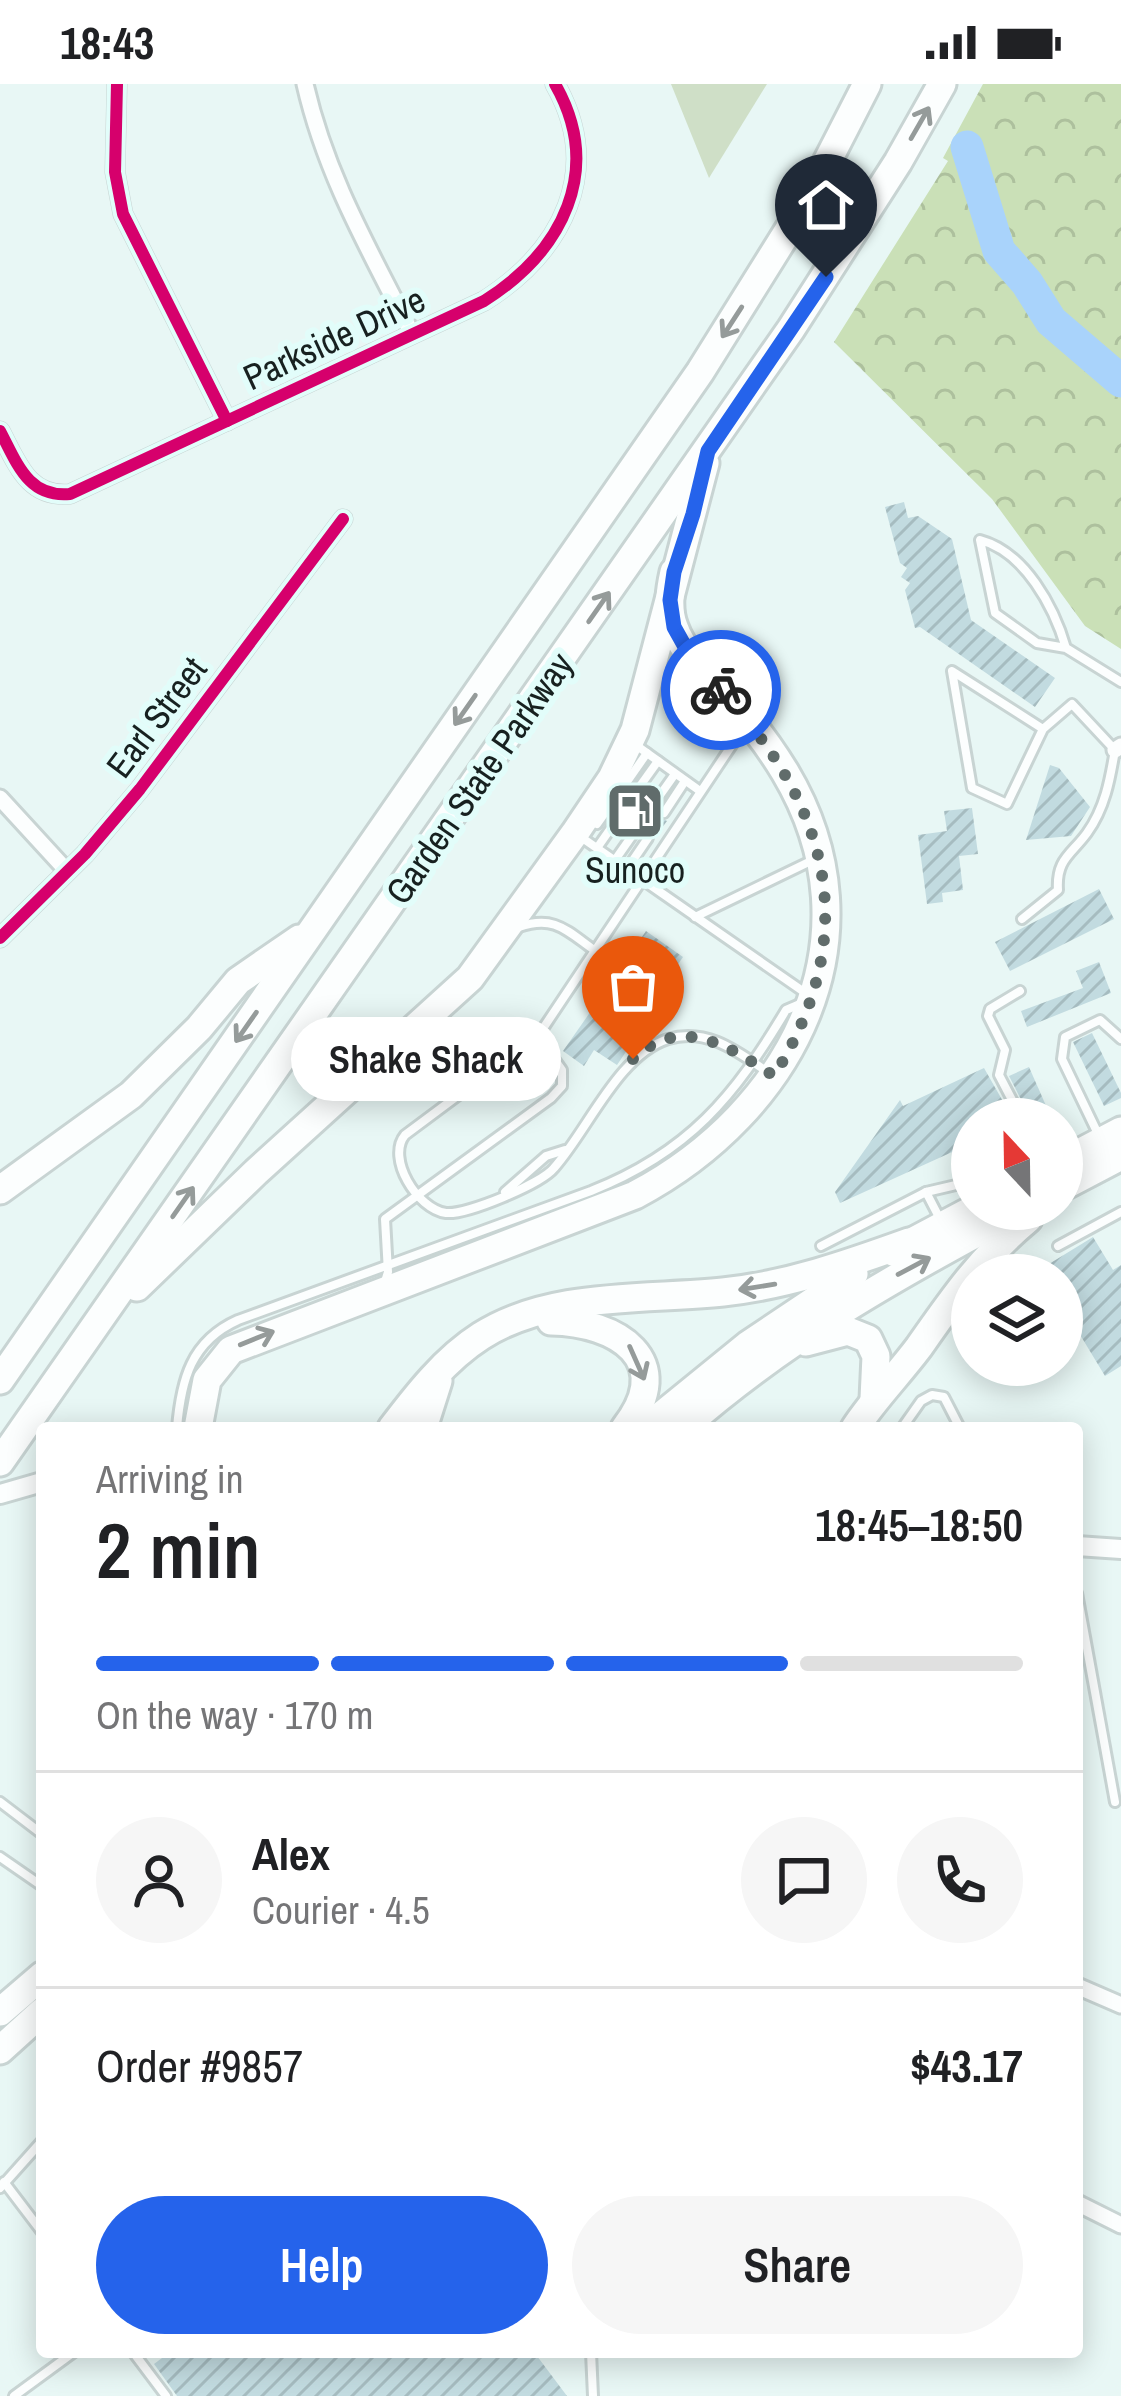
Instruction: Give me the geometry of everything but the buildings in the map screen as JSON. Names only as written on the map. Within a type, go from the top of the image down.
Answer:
[{"type":"highway","name":"Garden State Parkway","points":[[0,1380],[700,372],[808,199],[867,84]]},
{"type":"highway","name":"Garden State Parkway","points":[[0,1462],[708,451],[826,277],[942,84]]},
{"type":"highway","points":[[91,1332],[244,1183],[470,978],[586,840],[639,747],[674,572],[708,451]]},
{"type":"highway","points":[[200,1422],[207,1380],[230,1350],[384,1279],[596,1212],[653,1186],[719,1138],[813,998],[826,938],[820,857],[794,787],[748,720],[680,640],[670,614],[674,572]]},
{"type":"highway","points":[[0,1190],[131,1095],[199,1028],[238,981],[312,930]]},
{"type":"highway","points":[[1083,1166],[1114,1143]]},
{"type":"highway","points":[[654,1422],[775,1325],[951,1221]]},
{"type":"highway","points":[[690,1422],[779,1350],[883,1283],[983,1230]]},
{"type":"highway","points":[[859,1422],[972,1272],[1015,1230]]},
{"type":"highway","points":[[396,1422],[418,1393],[469,1344],[538,1311],[787,1282],[909,1243]]},
{"type":"highway","points":[[499,1326],[576,1321],[623,1339],[640,1360],[645,1377],[640,1406],[629,1422]]},
{"type":"highway","points":[[779,1350],[840,1332],[862,1335],[876,1356],[874,1400]]},
{"type":"highway","points":[[425,1422],[447,1365]]},
{"type":"highway","points":[[0,2012],[36,1981]]},
{"type":"highway","points":[[0,2050],[36,2017]]},
{"type":"street","points":[[117,84],[115,172],[123,214],[227,421]]},
{"type":"street","points":[[305,84],[332,176],[412,334]]},
{"type":"street","name":"Parkside Drive","points":[[0,431],[28,481],[40,491],[55,496],[82,490],[509,285],[527,269],[571,200],[579,163],[574,123],[555,84]]},
{"type":"street","name":"Earl Street","points":[[0,938],[68,872],[140,788],[343,519]]},
{"type":"street","points":[[0,798],[68,872]]},
{"type":"street","points":[[0,1494],[36,1485]]},
{"type":"street","points":[[1083,1546],[1121,1549]]},
{"type":"street","points":[[1083,1993],[1121,2005]]},
{"type":"street","points":[[1083,2206],[1121,2225]]},
{"type":"lane","points":[[1066,648],[1058,619],[1038,586],[998,545],[980,540],[995,613],[1036,643],[1066,648],[1121,682]]},
{"type":"lane","points":[[1022,920],[1058,890],[1061,859],[1087,833],[1108,792],[1118,748],[1072,704],[1043,730],[1007,804],[972,788],[952,671],[1043,730]]},
{"type":"lane","points":[[748,720],[538,1036],[400,1140],[398,1161],[419,1195],[436,1210],[450,1213],[487,1205],[504,1193],[527,1189],[554,1169],[633,1059],[653,1045],[683,1035],[705,1037],[764,1069]]},
{"type":"lane","points":[[624,786],[639,747],[700,791]]},
{"type":"lane","points":[[635,793],[658,761]]},
{"type":"lane","points":[[653,805],[676,774]]},
{"type":"lane","points":[[664,813],[685,781]]},
{"type":"lane","points":[[586,840],[607,810]]},
{"type":"lane","points":[[586,840],[618,818]]},
{"type":"lane","points":[[615,860],[636,830]]},
{"type":"lane","points":[[627,869],[648,838]]},
{"type":"lane","points":[[586,840],[813,998]]},
{"type":"lane","points":[[695,917],[820,857]]},
{"type":"lane","points":[[506,931],[543,920],[559,925],[594,950]]},
{"type":"lane","points":[[1011,1098],[999,1075],[1005,1050],[988,1016],[990,1009],[1020,991]]},
{"type":"lane","points":[[1114,1143],[1062,1059],[1065,1036],[1100,1020],[1121,1040]]},
{"type":"lane","points":[[178,1422],[188,1367],[217,1332],[238,1320],[384,1279],[385,1220],[559,1091],[562,1070],[538,1036]]},
{"type":"lane","points":[[821,1246],[926,1192],[951,1186]]},
{"type":"lane","points":[[926,1192],[943,1225]]},
{"type":"lane","points":[[1058,1246],[1121,1212]]},
{"type":"lane","points":[[906,1422],[932,1395],[944,1397],[957,1422]]},
{"type":"lane","points":[[1083,1626],[1115,1802]]},
{"type":"lane","points":[[0,1802],[36,1829]]},
{"type":"lane","points":[[0,1857],[36,1882]]},
{"type":"lane","points":[[36,2148],[2,2185],[36,2225]]},
{"type":"lane","points":[[14,2396],[66,2358]]},
{"type":"lane","points":[[138,2358],[166,2396]]},
{"type":"lane","points":[[591,2358],[592,2396]]},
{"type":"green space","points":[[671,84],[767,84],[709,178]]},
{"type":"green space","points":[[983,84],[1121,84],[1121,649],[1085,626],[992,499],[834,342],[948,161],[943,158]]},
{"type":"waterway","points":[[967,147],[999,251],[1051,321],[1121,381]]},
{"type":"cycle path","points":[[117,84],[115,172],[123,214],[227,421]]},
{"type":"cycle path","points":[[0,431],[34,484],[56,494],[70,494],[484,301],[535,258],[568,206],[576,147],[555,84]]},
{"type":"cycle path","points":[[0,938],[85,854],[140,789],[343,519]]},
{"type":"way so far","points":[[633,1059],[668,1039],[705,1037],[774,1076],[806,1017],[819,977],[827,918],[817,843],[784,771],[721,690]]},
{"type":"place","name":"Sunoco","points":[[635,811]]},
{"type":"place","name":"Shake Shack","points":[[633,1059]]},
{"type":"route","points":[[721,690],[688,652],[674,627],[670,614],[674,572],[708,451],[826,277]]}]
